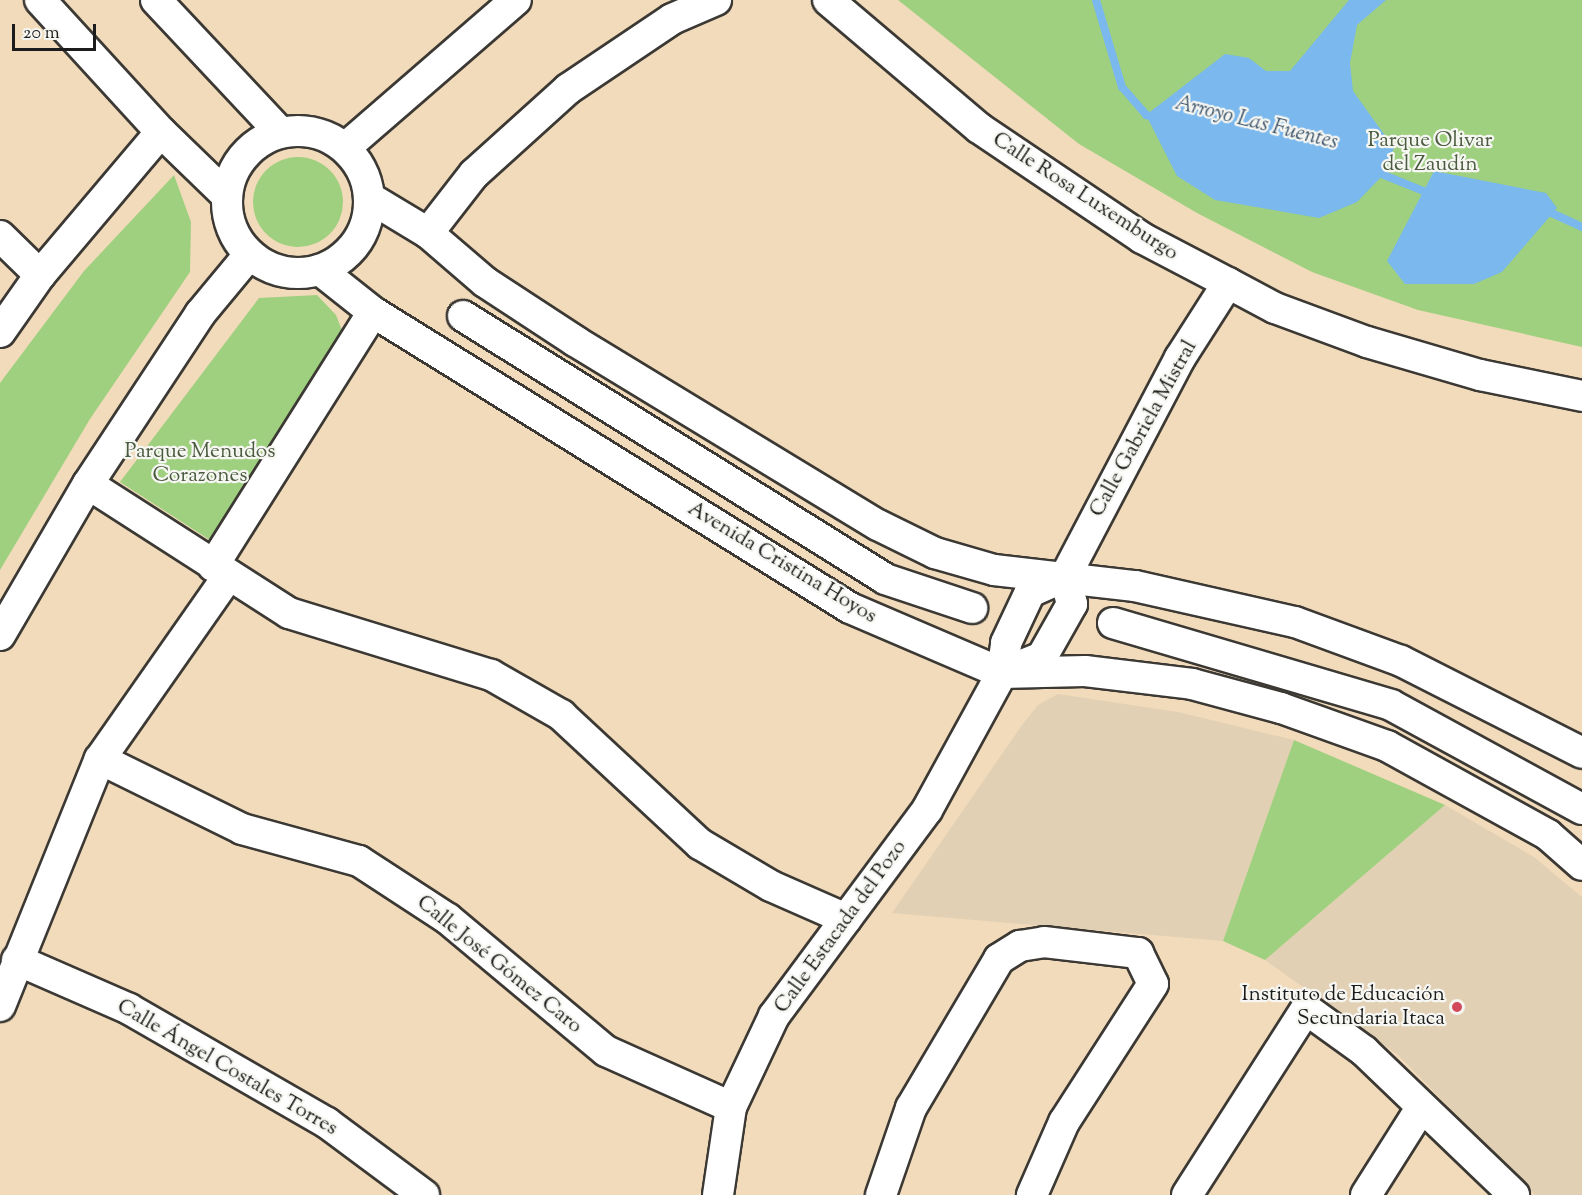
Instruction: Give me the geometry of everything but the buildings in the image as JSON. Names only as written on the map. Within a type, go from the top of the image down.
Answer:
[{"type":"street","points":[[40,0],[161,132],[226,195]]},
{"type":"street","points":[[156,0],[280,132]]},
{"type":"street","points":[[345,148],[516,0]]},
{"type":"street","points":[[428,233],[474,174],[568,88],[672,19],[716,0]]},
{"type":"street","name":"Calle Rosa Luxemburgo","points":[[828,0],[979,129],[1142,238],[1275,308],[1367,342],[1480,375],[1582,396]]},
{"type":"street","points":[[305,131],[345,148],[359,164],[370,198],[364,230],[346,255],[320,270],[277,270],[249,255],[229,223],[226,195],[233,171],[248,151],[280,132],[305,131]]},
{"type":"street","points":[[0,332],[40,275],[161,132]]},
{"type":"street","points":[[370,198],[428,233],[485,282],[575,341],[878,525],[935,553],[994,570],[1135,586],[1295,622],[1401,661],[1582,753]]},
{"type":"street","points":[[0,236],[40,275]]},
{"type":"street","points":[[0,634],[88,484],[200,314],[249,255]]},
{"type":"street","name":"Avenida Cristina Hoyos","points":[[320,270],[373,312],[850,608],[1002,673],[1085,671],[1192,684],[1281,708],[1387,746],[1548,835],[1582,865]]},
{"type":"street","name":"Calle Gabriela Mistral","points":[[1065,577],[1180,358],[1228,283]]},
{"type":"street","points":[[0,1006],[100,759],[221,571],[373,312]]},
{"type":"street","points":[[463,316],[885,579],[972,608]]},
{"type":"street","points":[[88,484],[289,613],[491,675],[561,715],[700,843],[771,886],[846,919]]},
{"type":"street","points":[[1065,577],[1072,604],[1042,657],[1002,673],[1006,643],[1030,592],[1065,577]]},
{"type":"street","points":[[1113,623],[1392,705],[1582,809]]},
{"type":"street","name":"Calle Estacada del Pozo","points":[[718,1195],[730,1107],[774,1016],[927,810],[1002,673]]},
{"type":"street","name":"Calle José Gómez Caro","points":[[100,759],[242,829],[359,861],[448,918],[606,1051],[730,1107]]},
{"type":"street","points":[[880,1195],[912,1108],[999,959],[1020,946],[1044,942],[1138,953],[1154,984],[1064,1122],[1032,1195]]},
{"type":"street","name":"Calle Ángel Costales Torres","points":[[17,960],[129,1009],[306,1111],[424,1195]]},
{"type":"street","points":[[1188,1195],[1306,1009],[1364,1051],[1514,1195]]},
{"type":"street","points":[[1366,1195],[1421,1107]]},
{"type":"shaded area","points":[[1058,694],[1178,712],[1294,740],[1223,941],[892,913],[1022,725],[1038,705]]},
{"type":"shaded area","name":"Instituto de Educación Secundaria Itaca","points":[[1445,805],[1534,857],[1582,897],[1582,1195],[1535,1195],[1398,1055],[1265,960]]},
{"type":"green space","name":"Parque Olivar del Zaudín","points":[[898,0],[1582,0],[1582,347],[1418,310],[1312,272],[1197,213],[1079,144]]},
{"type":"green space","points":[[298,157],[315,160],[330,170],[340,185],[343,202],[340,219],[330,234],[315,244],[298,247],[281,244],[266,234],[256,219],[253,202],[256,185],[266,170],[281,160]]},
{"type":"green space","points":[[174,175],[191,222],[190,272],[90,419],[0,570],[0,383],[84,271]]},
{"type":"green space","name":"Parque Menudos Corazones","points":[[317,295],[336,315],[343,333],[213,542],[120,482],[259,298]]},
{"type":"green space","points":[[1294,740],[1445,805],[1265,960],[1223,941]]},
{"type":"water","points":[[1349,0],[1386,0],[1357,25],[1350,63],[1353,91],[1394,148],[1384,174],[1357,202],[1319,218],[1215,200],[1177,176],[1146,115],[1225,54],[1249,58],[1266,71],[1290,71]]},
{"type":"water","points":[[1434,171],[1546,193],[1557,208],[1502,272],[1474,284],[1405,284],[1387,261]]},
{"type":"waterway","name":"Arroyo Las Fuentes","points":[[1096,0],[1122,87],[1146,115],[1154,117]]},
{"type":"waterway","name":"Arroyo Las Fuentes","points":[[1374,171],[1431,194]]},
{"type":"waterway","name":"Arroyo Las Fuentes","points":[[1545,210],[1582,227]]},
{"type":"place","name":"Instituto de Educación Secundaria Itaca","points":[[1457,1007]]}]
